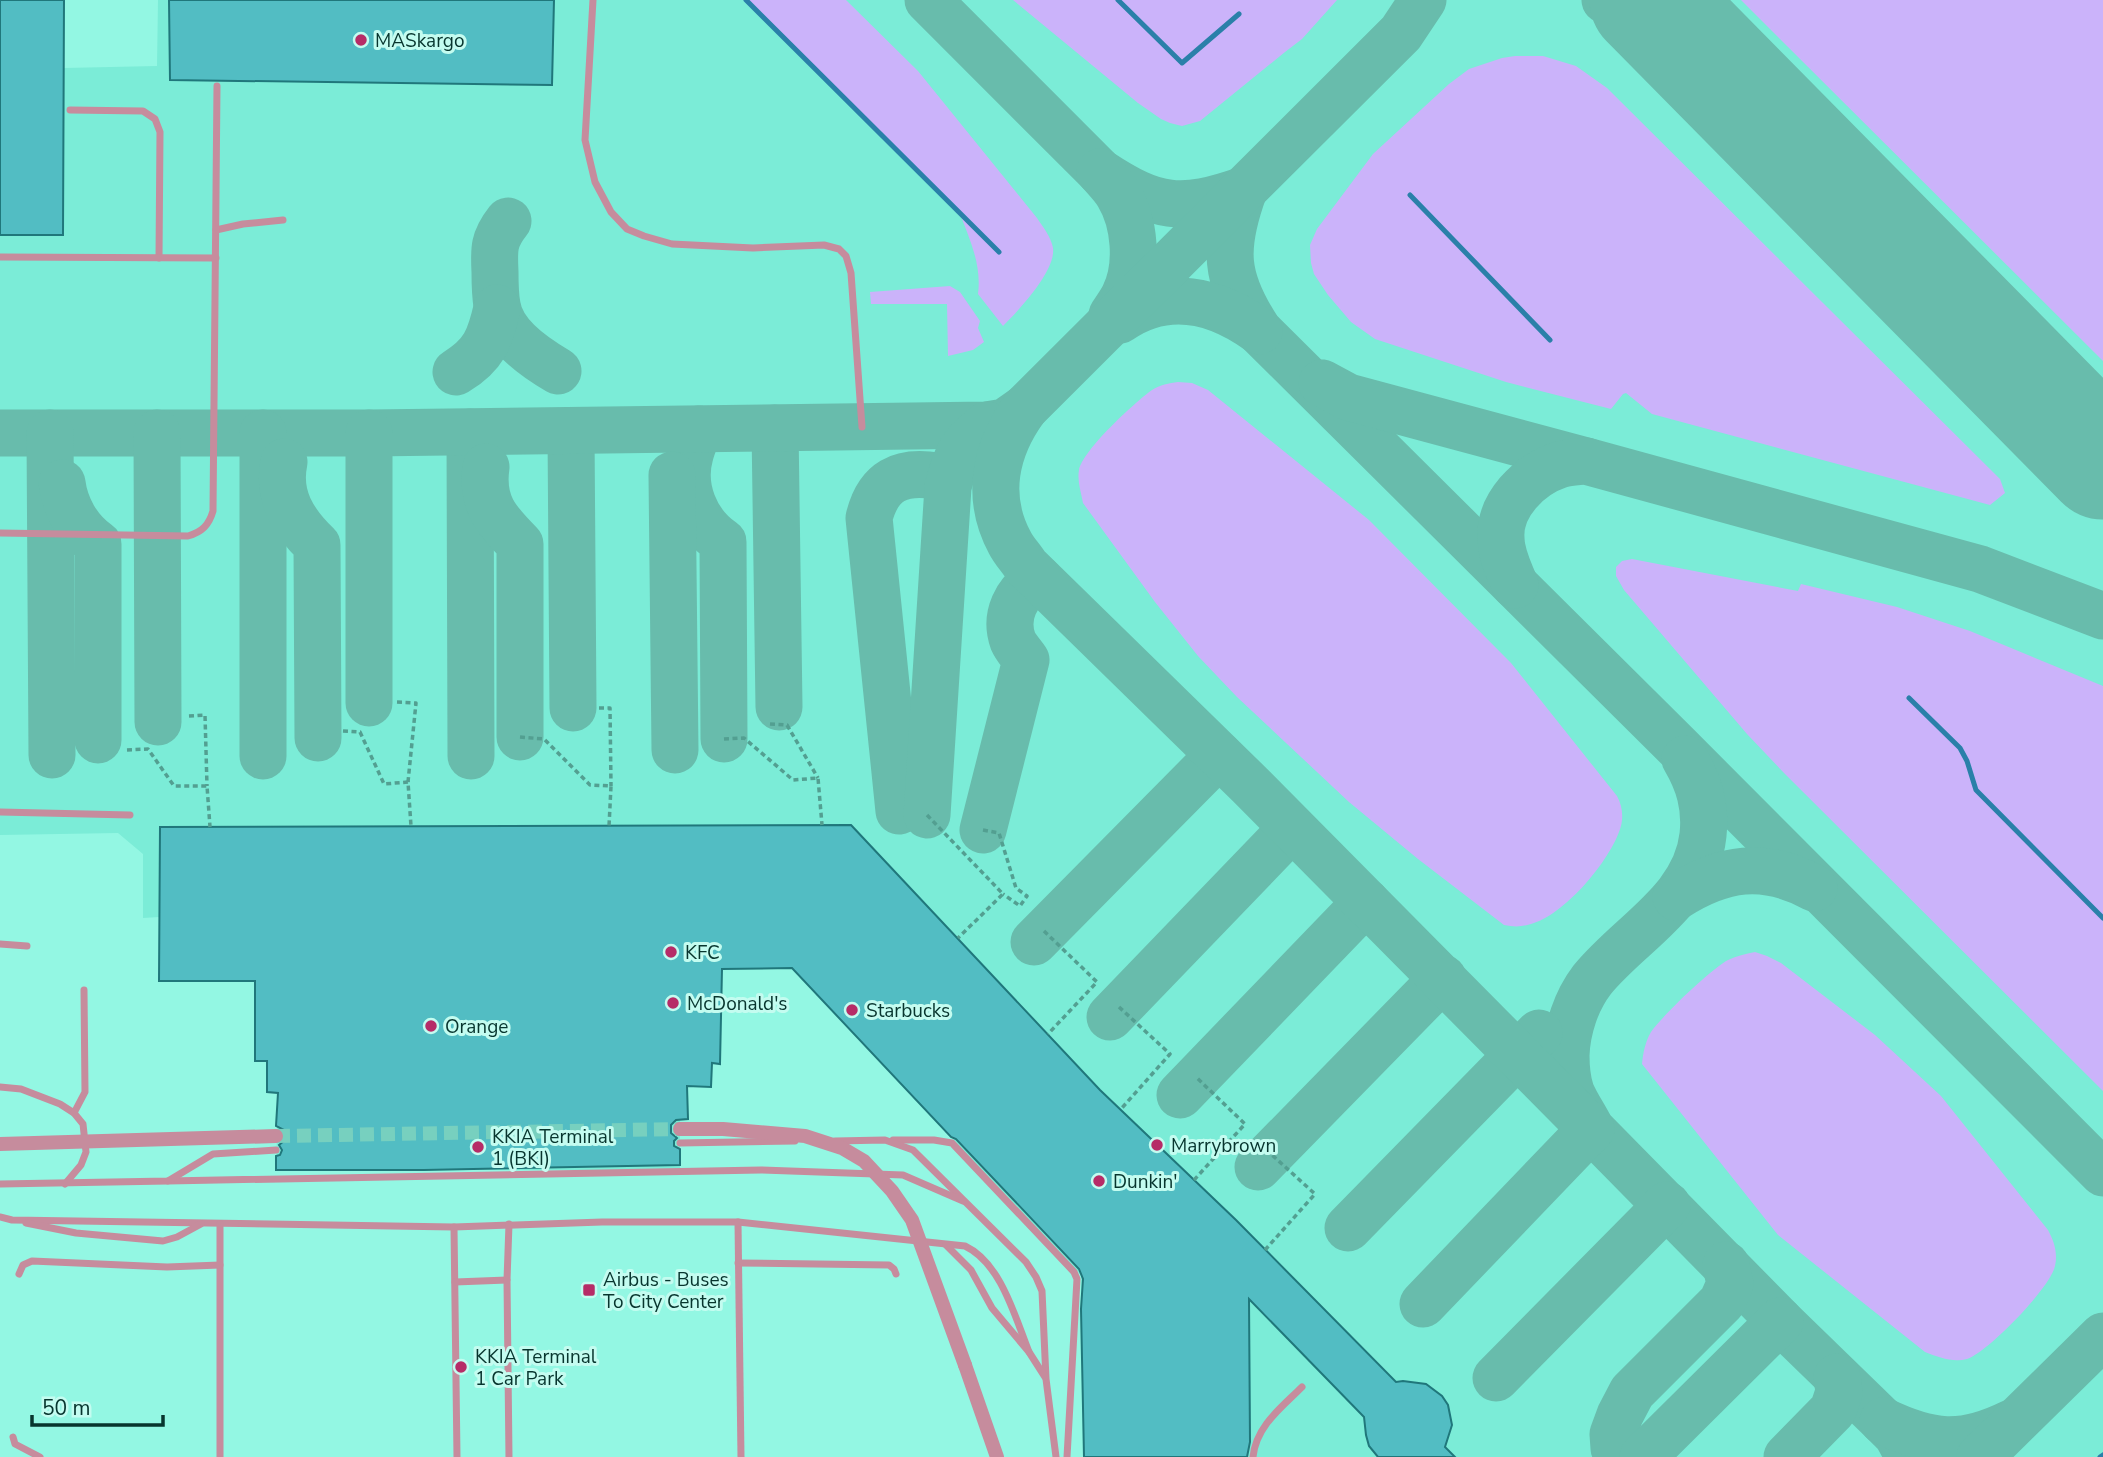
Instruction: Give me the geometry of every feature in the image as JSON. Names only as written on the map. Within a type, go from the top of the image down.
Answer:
[{"type":"street","points":[[680,1136],[723,1129],[805,1136],[842,1148],[864,1161],[912,1220],[997,1457]]},
{"type":"street","points":[[0,1144],[276,1143]]},
{"type":"lane","points":[[593,0],[585,140],[595,182],[611,212],[627,229],[672,244],[753,248],[824,245],[839,248],[846,256],[851,273],[862,427]]},
{"type":"lane","points":[[0,533],[188,536],[199,533],[210,520],[213,511],[218,86]]},
{"type":"lane","points":[[70,110],[143,111],[155,119],[160,132],[159,258]]},
{"type":"lane","points":[[216,230],[243,223],[283,220]]},
{"type":"lane","points":[[0,257],[216,258]]},
{"type":"lane","points":[[0,812],[130,815]]},
{"type":"lane","points":[[0,944],[27,946]]},
{"type":"lane","points":[[74,1113],[85,1092],[84,989]]},
{"type":"lane","points":[[0,1087],[21,1089],[60,1104],[74,1113],[83,1124],[86,1152],[81,1165],[65,1184]]},
{"type":"lane","points":[[680,1136],[934,1140],[952,1143],[1074,1272],[1077,1279],[1068,1457]]},
{"type":"lane","points":[[885,1140],[913,1150],[937,1171],[1026,1262],[1036,1277],[1042,1292],[1046,1379],[1056,1457]]},
{"type":"lane","points":[[168,1181],[213,1154],[276,1143]]},
{"type":"lane","points":[[0,1184],[761,1170],[903,1175],[963,1200]]},
{"type":"lane","points":[[0,1217],[76,1233],[163,1241],[205,1223]]},
{"type":"lane","points":[[12,1220],[454,1227],[738,1222],[965,1246],[976,1251],[996,1272],[1030,1352],[1046,1379]]},
{"type":"lane","points":[[738,1222],[741,1457]]},
{"type":"lane","points":[[220,1224],[220,1457]]},
{"type":"lane","points":[[509,1224],[509,1457]]},
{"type":"lane","points":[[454,1227],[457,1457]]},
{"type":"lane","points":[[945,1244],[971,1270],[992,1308],[1030,1352]]},
{"type":"lane","points":[[19,1273],[23,1265],[32,1261],[167,1267],[220,1265]]},
{"type":"lane","points":[[738,1264],[889,1265],[896,1274]]},
{"type":"lane","points":[[455,1282],[507,1280]]},
{"type":"lane","points":[[1253,1457],[1254,1442],[1265,1425],[1303,1387]]},
{"type":"lane","points":[[13,1437],[15,1444],[40,1457]]},
{"type":"path","points":[[397,702],[416,704],[408,782],[411,826]]},
{"type":"path","points":[[599,708],[610,708],[609,826]]},
{"type":"path","points":[[189,716],[205,715],[210,827]]},
{"type":"path","points":[[770,724],[787,725],[818,778],[822,825]]},
{"type":"path","points":[[343,731],[360,732],[384,784],[408,782]]},
{"type":"path","points":[[520,737],[544,738],[590,785],[611,786]]},
{"type":"path","points":[[724,739],[744,738],[793,780],[818,778]]},
{"type":"path","points":[[127,750],[148,749],[174,786],[207,786]]},
{"type":"path","points":[[927,815],[1003,894],[1020,906],[1027,896],[1016,888],[999,833],[983,830]]},
{"type":"path","points":[[958,938],[1003,894]]},
{"type":"path","points":[[1044,932],[1097,982],[1048,1034]]},
{"type":"path","points":[[1119,1007],[1170,1054],[1121,1109]]},
{"type":"path","points":[[1194,1180],[1245,1124],[1196,1078]]},
{"type":"path","points":[[1265,1250],[1315,1194],[1271,1154]]},
{"type":"shaded area","points":[[0,0],[64,68],[157,66],[158,0],[2103,0],[2103,1457],[1084,1457],[1081,1275],[792,968],[722,969],[720,1064],[712,1064],[711,1087],[687,1087],[688,1119],[680,1119],[680,1170],[276,1170],[278,1093],[267,1092],[267,1061],[255,1061],[254,981],[159,981],[159,917],[143,918],[143,854],[118,833],[0,835]]},
{"type":"shaded area","points":[[746,0],[846,0],[918,71],[1037,218],[1053,248],[1049,268],[1035,290],[1003,326],[978,294],[976,262],[959,211]]},
{"type":"shaded area","points":[[1013,0],[1337,0],[1302,39],[1200,121],[1182,126],[1161,119],[1138,103]]},
{"type":"shaded area","points":[[1741,0],[2103,0],[2103,361]]},
{"type":"shaded area","points":[[1515,56],[1543,56],[1576,66],[1607,88],[2000,479],[2005,493],[1990,505],[1652,414],[1626,393],[1611,409],[1506,382],[1375,339],[1351,322],[1314,274],[1310,245],[1317,229],[1373,154],[1449,84],[1469,69]]},
{"type":"shaded area","points":[[950,286],[960,292],[980,321],[978,328],[984,342],[973,350],[948,356],[947,304],[871,304],[870,292]]},
{"type":"shaded area","points":[[1178,382],[1192,383],[1208,390],[1369,520],[1511,663],[1617,796],[1622,818],[1613,845],[1583,887],[1557,910],[1531,924],[1504,925],[1349,802],[1237,697],[1198,656],[1083,503],[1079,470],[1099,439],[1152,390]]},
{"type":"shaded area","points":[[1632,559],[1798,591],[1801,584],[1897,607],[1970,631],[2103,686],[2103,1091],[1747,734],[1624,590],[1616,576],[1616,567],[1622,561]]},
{"type":"shaded area","points":[[1755,952],[1781,963],[1875,1035],[1941,1096],[2048,1230],[2056,1256],[2051,1276],[2017,1318],[1977,1354],[1956,1360],[1925,1352],[1778,1235],[1642,1064],[1651,1032],[1676,1005],[1720,965],[1735,957]]},
{"type":"building","points":[[0,0],[64,0],[63,235],[0,235]]},
{"type":"building","name":"MASkargo","points":[[169,0],[554,0],[552,85],[170,80]]},
{"type":"building","points":[[851,825],[1100,1090],[1236,1220],[1396,1382],[1426,1384],[1442,1396],[1448,1405],[1452,1425],[1445,1447],[1455,1457],[1378,1457],[1369,1446],[1364,1417],[1249,1299],[1250,1442],[1247,1457],[1084,1457],[1081,1309],[1083,1279],[1079,1269],[792,968],[722,969],[720,1064],[712,1063],[711,1087],[687,1086],[688,1119],[676,1120],[671,1125],[671,1133],[677,1138],[674,1146],[680,1149],[680,1165],[276,1170],[276,1156],[280,1155],[282,1150],[279,1145],[286,1135],[284,1130],[276,1126],[278,1093],[267,1092],[267,1061],[255,1061],[255,981],[159,981],[160,827]]},
{"type":"waterway","points":[[746,0],[999,252]]},
{"type":"waterway","points":[[1118,0],[1182,63],[1239,14]]},
{"type":"waterway","points":[[1410,195],[1550,340]]},
{"type":"waterway","points":[[1909,698],[1960,748],[1976,790],[2103,918]]},
{"type":"taxiway","points":[[928,0],[1100,172],[1137,194],[1169,203],[1203,202],[1244,190]]},
{"type":"taxiway","points":[[1423,0],[1401,33],[1025,408],[1006,440],[1000,457],[996,491],[1002,526],[1026,566],[1250,785],[1591,1129],[1423,1304]]},
{"type":"taxiway","points":[[1605,0],[1660,12]]},
{"type":"taxiway","points":[[1100,172],[1124,205],[1133,244],[1129,284],[1112,315]]},
{"type":"taxiway","points":[[1244,190],[1233,229],[1231,262],[1239,295],[1259,331],[2103,1173]]},
{"type":"taxiway","points":[[508,221],[499,234],[495,251],[495,293],[500,316],[520,344],[558,371]]},
{"type":"taxiway","points":[[1120,320],[1155,304],[1191,302],[1226,312],[1259,331]]},
{"type":"taxiway","points":[[456,372],[466,366],[484,345],[492,329],[497,308]]},
{"type":"taxiway","points":[[1322,383],[1348,397],[1586,461]]},
{"type":"taxiway","points":[[0,433],[369,433],[987,425],[1005,422],[1025,408]]},
{"type":"taxiway","points":[[927,815],[948,487],[960,452],[987,425]]},
{"type":"taxiway","points":[[775,428],[779,707]]},
{"type":"taxiway","points":[[699,429],[690,455],[687,479],[698,515],[723,542],[724,739]]},
{"type":"taxiway","points":[[571,431],[573,708]]},
{"type":"taxiway","points":[[470,432],[471,756]]},
{"type":"taxiway","points":[[50,433],[52,755]]},
{"type":"taxiway","points":[[157,433],[158,722]]},
{"type":"taxiway","points":[[263,433],[263,756]]},
{"type":"taxiway","points":[[369,433],[369,703]]},
{"type":"taxiway","points":[[1515,585],[1501,544],[1502,526],[1511,503],[1537,476],[1565,463],[1586,461],[1980,569],[2103,616]]},
{"type":"taxiway","points":[[284,462],[283,486],[289,508],[317,545],[318,738]]},
{"type":"taxiway","points":[[486,467],[488,501],[497,519],[520,544],[520,737]]},
{"type":"taxiway","points":[[672,475],[675,750]]},
{"type":"taxiway","points":[[899,811],[869,518],[878,495],[893,481],[912,475],[937,476]]},
{"type":"taxiway","points":[[62,483],[66,501],[74,517],[84,532],[98,544],[98,740]]},
{"type":"taxiway","points":[[983,830],[1026,660],[1013,641],[1011,614],[1018,597],[1039,579]]},
{"type":"taxiway","points":[[1034,942],[1219,755]]},
{"type":"taxiway","points":[[1685,759],[1698,786],[1702,805],[1704,824],[1698,858],[1675,897],[1607,963],[1581,997],[1570,1025],[1567,1045],[1571,1092],[1591,1129],[1780,1321],[1897,1435],[1909,1457]]},
{"type":"taxiway","points":[[1110,1017],[1292,828]]},
{"type":"taxiway","points":[[1676,897],[1710,879],[1744,871],[1778,874],[1814,888]]},
{"type":"taxiway","points":[[1180,1095],[1366,902]]},
{"type":"taxiway","points":[[1258,1167],[1443,978]]},
{"type":"taxiway","points":[[1348,1228],[1539,1033]]},
{"type":"taxiway","points":[[1496,1378],[1667,1205]]},
{"type":"taxiway","points":[[1624,1457],[1614,1448],[1613,1434],[1632,1392],[1722,1302],[1730,1284],[1726,1265]]},
{"type":"taxiway","points":[[1643,1457],[1780,1321]]},
{"type":"taxiway","points":[[1980,1457],[2103,1336]]},
{"type":"taxiway","points":[[1787,1457],[1833,1410],[1839,1392],[1837,1377]]},
{"type":"taxiway","points":[[1883,1421],[1916,1434],[1947,1440],[1977,1436],[2011,1423]]},
{"type":"runway","points":[[1648,0],[2103,461]]},
{"type":"tunnel","points":[[276,1136],[680,1129]]},
{"type":"place","name":"MASkargo","points":[[361,40]]},
{"type":"place","name":"KFC","points":[[671,952]]},
{"type":"place","name":"McDonald's","points":[[673,1003]]},
{"type":"place","name":"Starbucks","points":[[852,1010]]},
{"type":"place","name":"Orange","points":[[431,1026]]},
{"type":"place","name":"Marrybrown","points":[[1157,1145]]},
{"type":"place","name":"KKIA Terminal 1 (BKI)","points":[[478,1147]]},
{"type":"place","name":"Dunkin'","points":[[1099,1181]]},
{"type":"place","name":"Airbus - Buses To City Center","points":[[589,1290]]},
{"type":"place","name":"KKIA Terminal 1 Car Park","points":[[461,1367]]}]
